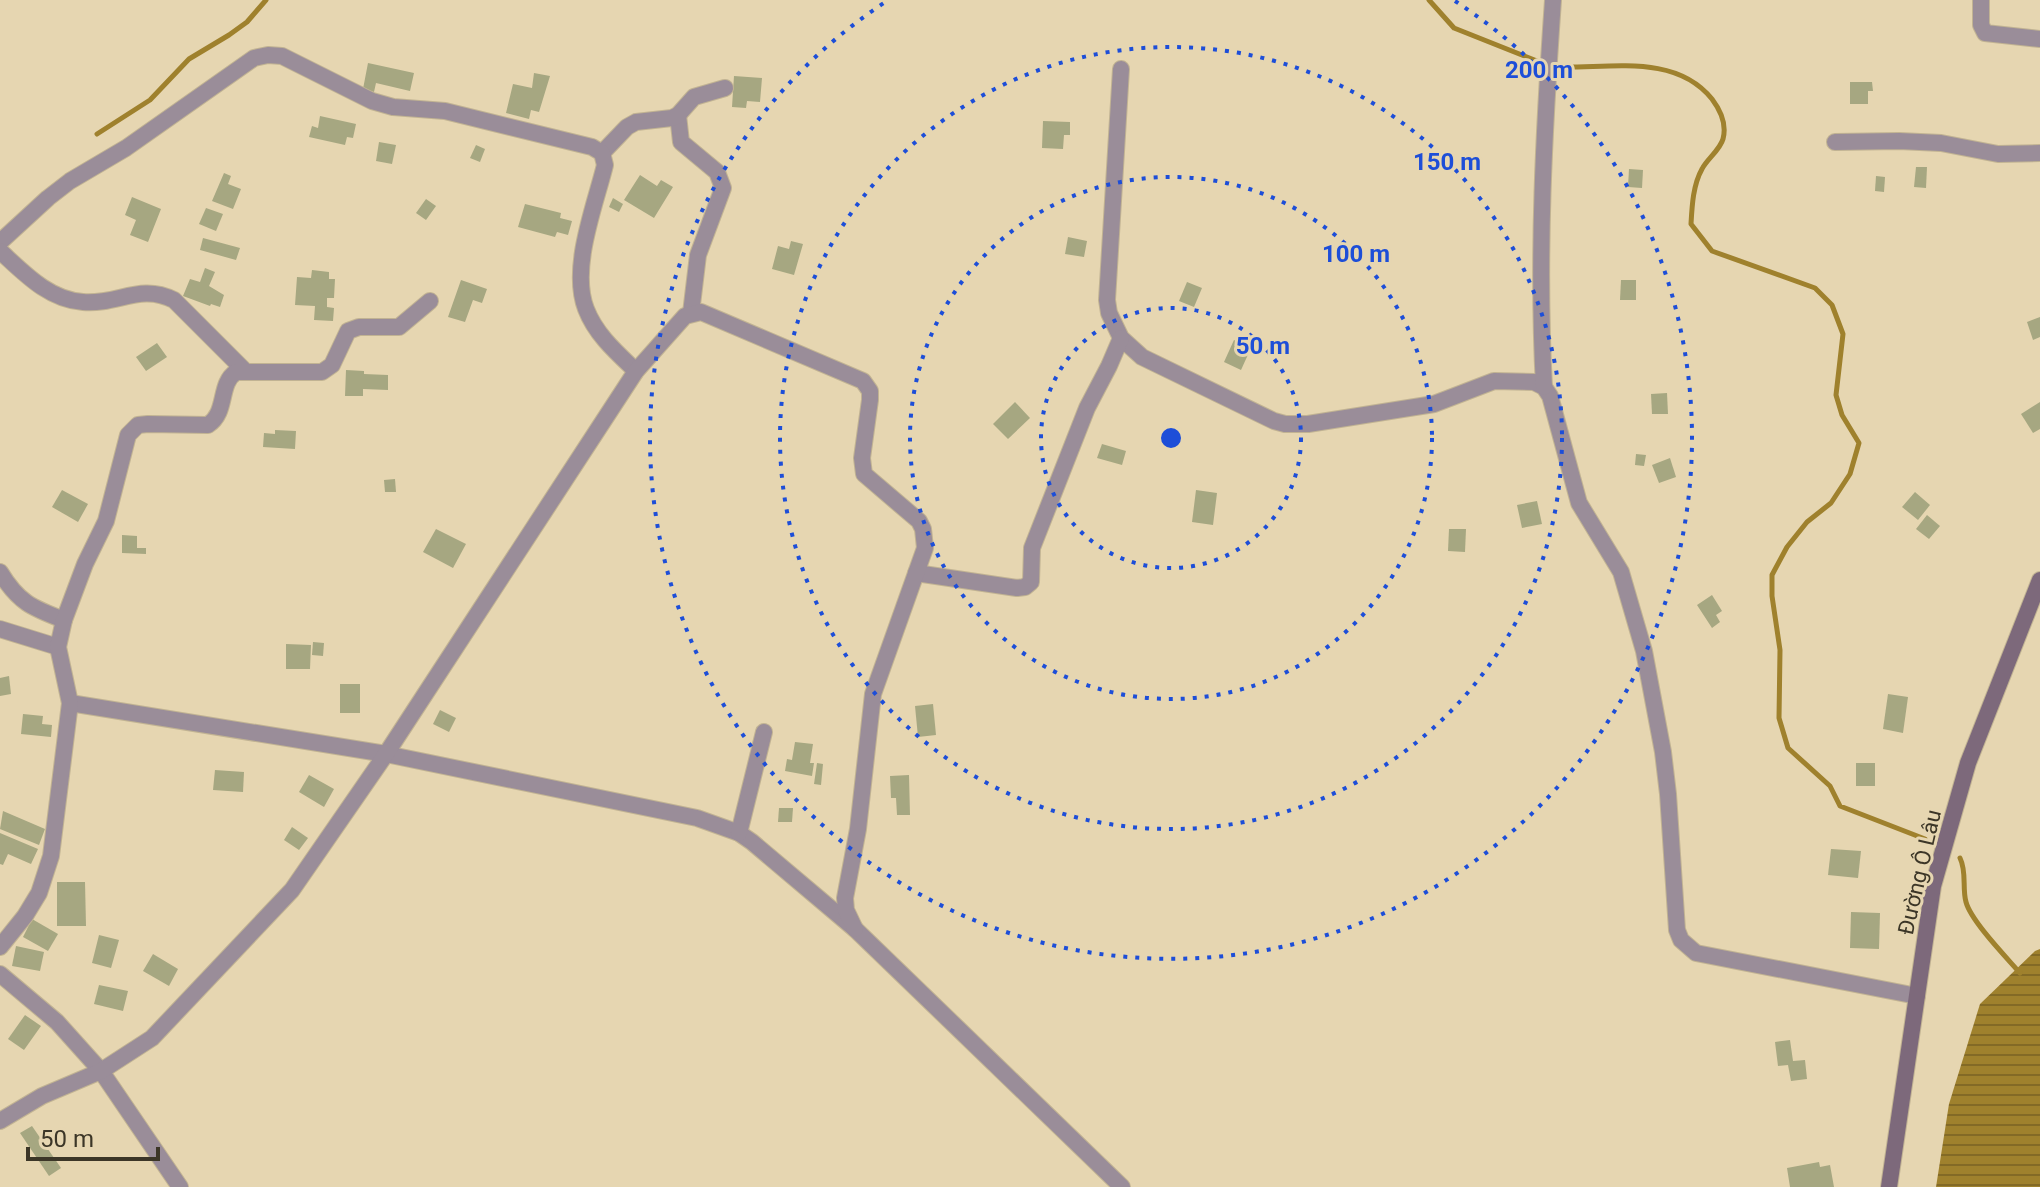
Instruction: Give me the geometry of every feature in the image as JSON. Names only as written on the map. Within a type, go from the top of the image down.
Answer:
[{"type":"main road","name":"Đường Ô Lâu","points":[[1889,1187],[1933,886],[1968,763],[2040,580]]},
{"type":"street","points":[[1544,387],[1541,187],[1553,0]]},
{"type":"street","points":[[1981,0],[1981,25],[1985,33],[2040,39]]},
{"type":"street","points":[[0,242],[70,181],[126,148],[254,58],[282,56],[372,101],[393,107],[445,111],[592,147],[602,153],[605,165],[580,267],[580,288],[586,310],[597,328],[608,344],[636,371]]},
{"type":"street","points":[[1121,69],[1107,300],[1109,313],[1121,338],[1142,357],[1285,424],[1308,424],[1434,404],[1494,381],[1534,382],[1544,387],[1550,396],[1579,503],[1621,572],[1644,651],[1665,766],[1677,930],[1681,940],[1696,953],[1917,996]]},
{"type":"street","points":[[602,153],[619,133],[636,122],[678,115],[694,97],[725,88]]},
{"type":"street","points":[[678,115],[681,142],[717,172],[723,188],[698,255],[691,313]]},
{"type":"street","points":[[1835,142],[1927,143],[1998,154],[2040,153]]},
{"type":"street","points":[[0,251],[41,286],[69,299],[101,302],[139,292],[162,294],[174,300],[244,370]]},
{"type":"street","points":[[0,947],[25,916],[47,874],[55,837],[70,703],[58,647],[64,620],[85,564],[106,521],[128,435],[138,425],[208,425],[219,415],[231,375],[244,370],[322,372],[332,365],[348,331],[359,327],[399,327],[430,301]]},
{"type":"street","points":[[0,1121],[42,1096],[101,1071],[152,1038],[292,890],[386,754],[636,371],[691,313],[701,312],[863,381],[870,400],[862,458],[864,474],[919,521],[923,529],[925,548],[873,694],[858,829],[845,898],[846,910],[855,929]]},
{"type":"street","points":[[916,573],[1017,588],[1031,582],[1032,548],[1087,408],[1121,338]]},
{"type":"street","points":[[0,572],[27,605],[64,620]]},
{"type":"street","points":[[0,629],[58,647]]},
{"type":"street","points":[[70,703],[386,754],[697,818],[739,833],[855,929],[1122,1187]]},
{"type":"street","points":[[739,833],[764,732]]},
{"type":"street","points":[[0,974],[57,1022],[101,1071],[180,1187]]},
{"type":"shaded area","points":[[2040,949],[2040,1187],[1936,1187],[1949,1104],[1980,1004]]},
{"type":"building","points":[[368,63],[414,73],[410,91],[376,83],[374,92],[363,89]]},
{"type":"building","points":[[534,73],[550,76],[539,112],[531,110],[529,119],[506,113],[513,84],[532,88]]},
{"type":"building","points":[[734,76],[762,78],[760,102],[747,101],[746,108],[732,107]]},
{"type":"building","points":[[1850,82],[1872,82],[1873,91],[1868,91],[1868,104],[1850,104]]},
{"type":"building","points":[[320,116],[356,124],[353,138],[347,137],[345,145],[309,137],[312,126],[318,128]]},
{"type":"building","points":[[1043,121],[1070,122],[1070,135],[1064,135],[1063,149],[1042,148]]},
{"type":"building","points":[[379,142],[396,145],[392,164],[376,161]]},
{"type":"building","points":[[476,145],[485,149],[480,162],[470,158]]},
{"type":"building","points":[[1916,167],[1927,167],[1926,188],[1914,187]]},
{"type":"building","points":[[1629,169],[1643,170],[1642,188],[1628,187]]},
{"type":"building","points":[[224,173],[231,176],[228,184],[241,189],[233,209],[212,201]]},
{"type":"building","points":[[640,175],[657,186],[661,180],[673,187],[654,218],[624,200]]},
{"type":"building","points":[[1876,176],[1885,177],[1884,192],[1875,191]]},
{"type":"building","points":[[132,197],[161,209],[148,242],[130,235],[136,220],[125,215]]},
{"type":"building","points":[[613,198],[623,204],[619,212],[609,207]]},
{"type":"building","points":[[426,199],[436,206],[426,220],[416,213]]},
{"type":"building","points":[[525,204],[561,213],[560,218],[572,221],[568,235],[557,232],[555,237],[518,227]]},
{"type":"building","points":[[206,208],[223,214],[216,231],[199,224]]},
{"type":"building","points":[[1068,237],[1087,241],[1084,257],[1065,254]]},
{"type":"building","points":[[203,238],[240,248],[236,260],[200,250]]},
{"type":"building","points":[[791,241],[803,244],[794,275],[772,269],[778,246],[789,249]]},
{"type":"building","points":[[205,268],[215,272],[209,286],[224,295],[220,307],[183,296],[190,279],[200,282]]},
{"type":"building","points":[[312,270],[329,272],[329,279],[335,279],[334,298],[327,298],[327,307],[334,308],[333,321],[314,320],[315,306],[295,305],[297,277],[311,278]]},
{"type":"building","points":[[461,280],[487,289],[482,303],[473,300],[465,322],[448,317]]},
{"type":"building","points":[[1621,280],[1636,280],[1636,300],[1620,300]]},
{"type":"building","points":[[1187,282],[1202,288],[1194,307],[1179,301]]},
{"type":"building","points":[[2040,317],[2040,337],[2033,340],[2027,322]]},
{"type":"building","points":[[1234,340],[1251,348],[1241,370],[1224,362]]},
{"type":"building","points":[[157,343],[167,357],[146,371],[136,357]]},
{"type":"building","points":[[346,370],[388,375],[388,390],[363,389],[363,396],[345,396]]},
{"type":"building","points":[[1667,393],[1668,414],[1652,414],[1651,394]]},
{"type":"building","points":[[1015,402],[1030,418],[1008,439],[993,424]]},
{"type":"building","points":[[2040,402],[2040,429],[2033,433],[2021,414]]},
{"type":"building","points":[[275,430],[296,431],[295,449],[263,447],[264,433],[275,434]]},
{"type":"building","points":[[1102,444],[1126,451],[1122,465],[1097,458]]},
{"type":"building","points":[[1636,454],[1646,455],[1644,466],[1635,465]]},
{"type":"building","points":[[1670,458],[1676,477],[1659,483],[1652,465]]},
{"type":"building","points":[[395,479],[396,492],[385,492],[384,480]]},
{"type":"building","points":[[62,490],[88,504],[78,522],[52,507]]},
{"type":"building","points":[[1196,490],[1217,493],[1213,525],[1192,522]]},
{"type":"building","points":[[1915,492],[1930,505],[1918,520],[1902,507]]},
{"type":"building","points":[[1537,501],[1542,524],[1522,528],[1517,505]]},
{"type":"building","points":[[1927,515],[1940,526],[1929,539],[1916,529]]},
{"type":"building","points":[[436,529],[466,544],[453,568],[423,552]]},
{"type":"building","points":[[1449,529],[1466,529],[1465,552],[1448,551]]},
{"type":"building","points":[[122,535],[137,536],[137,548],[146,548],[146,554],[122,553]]},
{"type":"building","points":[[1712,595],[1722,611],[1716,615],[1720,622],[1712,628],[1697,605]]},
{"type":"building","points":[[313,642],[324,643],[323,656],[312,655]]},
{"type":"building","points":[[286,644],[311,645],[310,669],[286,669]]},
{"type":"building","points":[[9,676],[11,694],[0,696],[0,678]]},
{"type":"building","points":[[340,684],[360,684],[360,713],[340,713]]},
{"type":"building","points":[[1888,694],[1908,697],[1903,733],[1883,729]]},
{"type":"building","points":[[933,704],[936,735],[918,737],[915,706]]},
{"type":"building","points":[[440,710],[456,718],[449,732],[433,724]]},
{"type":"building","points":[[23,714],[43,716],[42,724],[52,725],[51,737],[21,734]]},
{"type":"building","points":[[795,742],[813,744],[810,763],[814,763],[812,776],[785,771],[787,759],[792,760]]},
{"type":"building","points":[[817,763],[823,764],[821,785],[814,784]]},
{"type":"building","points":[[1856,763],[1875,763],[1875,786],[1856,786]]},
{"type":"building","points":[[215,770],[244,772],[243,792],[213,790]]},
{"type":"building","points":[[309,775],[334,789],[324,807],[299,792]]},
{"type":"building","points":[[909,775],[910,815],[897,815],[896,798],[891,798],[890,776]]},
{"type":"building","points":[[779,808],[793,808],[792,822],[778,822]]},
{"type":"building","points":[[3,811],[45,829],[39,845],[0,829]]},
{"type":"building","points":[[292,827],[308,838],[299,850],[284,840]]},
{"type":"building","points":[[0,833],[38,849],[31,864],[8,854],[3,865],[0,864]]},
{"type":"building","points":[[1831,849],[1861,851],[1858,878],[1828,875]]},
{"type":"building","points":[[57,882],[85,882],[86,926],[57,926]]},
{"type":"building","points":[[1851,912],[1880,913],[1879,949],[1850,948]]},
{"type":"building","points":[[32,919],[58,934],[48,951],[23,937]]},
{"type":"building","points":[[99,935],[119,940],[111,968],[92,963]]},
{"type":"building","points":[[16,946],[44,952],[40,971],[12,966]]},
{"type":"building","points":[[153,954],[178,969],[169,986],[143,971]]},
{"type":"building","points":[[99,985],[128,991],[123,1011],[94,1004]]},
{"type":"building","points":[[25,1015],[41,1026],[24,1050],[8,1039]]},
{"type":"building","points":[[1790,1040],[1793,1061],[1805,1060],[1807,1079],[1791,1081],[1788,1065],[1778,1066],[1775,1042]]},
{"type":"building","points":[[32,1126],[61,1168],[49,1176],[20,1133]]},
{"type":"building","points":[[1819,1162],[1820,1167],[1830,1165],[1834,1187],[1790,1187],[1787,1168]]},
{"type":"waterway","points":[[97,134],[150,100],[189,59],[247,22],[266,0]]},
{"type":"waterway","points":[[1429,0],[1454,28],[1537,61]]},
{"type":"waterway","points":[[1561,67],[1642,66],[1680,75],[1697,85],[1718,108],[1724,133],[1719,147],[1699,175],[1691,224],[1712,251],[1815,288],[1832,305],[1843,334],[1836,395],[1842,415],[1859,443],[1850,474],[1831,503],[1807,522],[1787,547],[1772,575],[1780,650],[1779,718],[1788,748],[1830,786],[1840,806],[1925,839]]},
{"type":"waterway","points":[[1960,858],[1969,910],[2020,973]]}]
